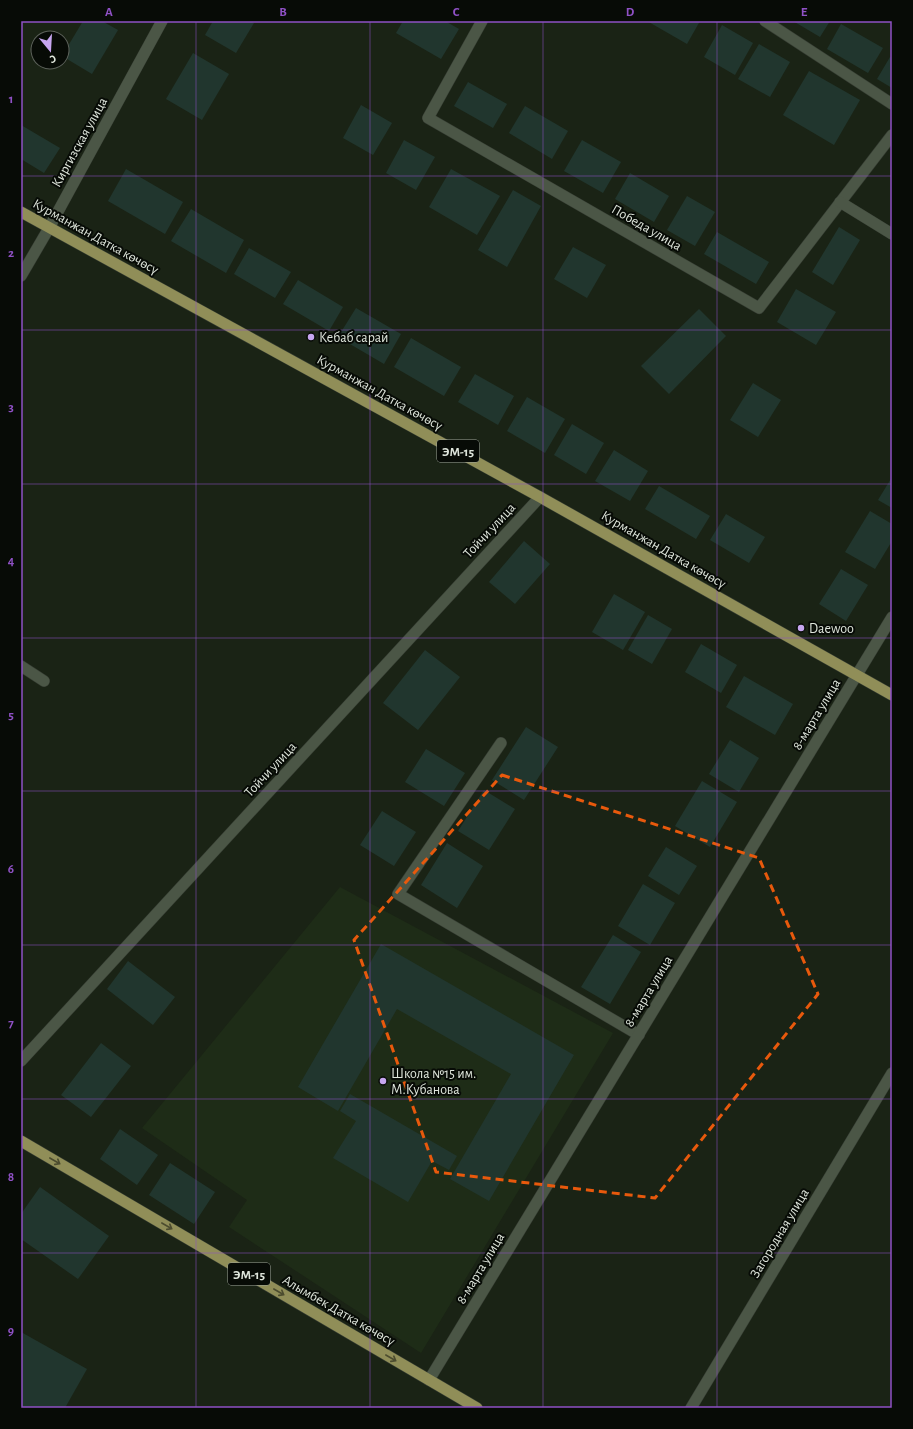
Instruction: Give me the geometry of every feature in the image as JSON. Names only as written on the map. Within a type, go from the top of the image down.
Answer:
[{"type":"main road","name":"Курманжан Датка көчөсү","points":[[21,212],[540,497],[892,695]]},
{"type":"main road","name":"Алымбек Датка көчөсү","points":[[21,1141],[477,1408]]},
{"type":"street","name":"Киргизская улица","points":[[21,276],[49,228],[162,21]]},
{"type":"street","name":"Победа улица","points":[[482,21],[428,118],[759,308],[892,135]]},
{"type":"street","points":[[765,21],[892,104]]},
{"type":"street","points":[[840,202],[892,234]]},
{"type":"street","name":"Тойчи улица","points":[[21,1061],[540,497]]},
{"type":"street","name":"8-марта улица","points":[[429,1380],[892,617]]},
{"type":"street","points":[[21,666],[44,682]]},
{"type":"street","points":[[501,743],[398,894],[639,1035]]},
{"type":"street","name":"Загородная улица","points":[[691,1408],[892,1073]]},
{"type":"highlighted area","points":[[502,775],[759,858],[818,994],[655,1198],[436,1172],[354,940]]},
{"type":"shaded area","name":"Школа №15 им. М.Кубанова","points":[[340,887],[613,1033],[421,1353],[229,1227],[247,1200],[142,1128]]},
{"type":"building","points":[[83,21],[102,21],[118,30],[92,74],[70,61],[70,43]]},
{"type":"building","points":[[213,21],[250,21],[254,23],[236,53],[205,35]]},
{"type":"building","points":[[403,21],[445,21],[459,29],[441,59],[396,33]]},
{"type":"building","points":[[647,21],[700,21],[687,44]]},
{"type":"building","points":[[793,21],[830,21],[820,37]]},
{"type":"building","points":[[841,24],[883,48],[868,73],[827,49]]},
{"type":"building","points":[[722,25],[753,43],[735,75],[704,57]]},
{"type":"building","points":[[759,44],[790,62],[770,97],[738,79]]},
{"type":"building","points":[[193,53],[229,74],[202,120],[166,99]]},
{"type":"building","points":[[890,57],[892,58],[892,88],[877,79]]},
{"type":"building","points":[[809,71],[860,100],[834,145],[783,115]]},
{"type":"building","points":[[468,82],[507,104],[493,128],[454,106]]},
{"type":"building","points":[[361,105],[392,123],[373,155],[343,138]]},
{"type":"building","points":[[525,106],[568,131],[552,159],[509,133]]},
{"type":"building","points":[[21,125],[60,148],[44,173],[21,159]]},
{"type":"building","points":[[404,140],[435,157],[416,190],[386,173]]},
{"type":"building","points":[[582,140],[621,162],[603,193],[564,171]]},
{"type":"building","points":[[126,169],[183,202],[165,234],[108,201]]},
{"type":"building","points":[[451,169],[500,196],[477,235],[429,207]]},
{"type":"building","points":[[630,173],[669,196],[654,222],[615,199]]},
{"type":"building","points":[[513,190],[541,206],[507,267],[478,250]]},
{"type":"building","points":[[687,196],[715,212],[695,246],[667,230]]},
{"type":"building","points":[[191,209],[244,240],[226,273],[171,241]]},
{"type":"building","points":[[839,227],[860,240],[833,285],[812,272]]},
{"type":"building","points":[[717,232],[769,262],[756,284],[704,254]]},
{"type":"building","points":[[573,247],[606,265],[587,298],[554,279]]},
{"type":"building","points":[[249,248],[291,272],[275,298],[234,274]]},
{"type":"building","points":[[298,280],[343,307],[329,331],[283,304]]},
{"type":"building","points":[[796,289],[836,312],[816,345],[777,322]]},
{"type":"building","points":[[356,308],[401,334],[384,364],[338,337]]},
{"type":"building","points":[[699,309],[726,336],[669,394],[641,366]]},
{"type":"building","points":[[411,338],[461,367],[444,396],[394,367]]},
{"type":"building","points":[[475,374],[514,396],[498,425],[458,402]]},
{"type":"building","points":[[753,383],[781,400],[758,437],[730,420]]},
{"type":"building","points":[[527,397],[565,419],[545,453],[507,431]]},
{"type":"building","points":[[572,424],[604,443],[586,474],[554,455]]},
{"type":"building","points":[[614,450],[648,471],[630,501],[595,481]]},
{"type":"building","points":[[892,477],[892,508],[878,500]]},
{"type":"building","points":[[659,486],[710,516],[696,539],[645,509]]},
{"type":"building","points":[[870,511],[892,524],[892,541],[875,569],[845,552]]},
{"type":"building","points":[[726,514],[765,537],[749,563],[710,540]]},
{"type":"building","points":[[524,541],[550,564],[515,604],[489,582]]},
{"type":"building","points":[[841,569],[868,585],[846,621],[819,604]]},
{"type":"building","points":[[614,594],[645,612],[623,650],[592,632]]},
{"type":"building","points":[[648,615],[672,629],[652,664],[628,650]]},
{"type":"building","points":[[701,644],[737,665],[721,693],[685,672]]},
{"type":"building","points":[[425,650],[460,677],[418,730],[383,703]]},
{"type":"building","points":[[744,676],[793,704],[775,735],[726,707]]},
{"type":"building","points":[[526,727],[558,747],[524,800],[492,780]]},
{"type":"building","points":[[730,740],[759,758],[739,792],[709,774]]},
{"type":"building","points":[[426,749],[465,773],[444,806],[405,782]]},
{"type":"building","points":[[702,781],[737,802],[710,847],[675,826]]},
{"type":"building","points":[[484,790],[515,809],[489,850],[458,831]]},
{"type":"building","points":[[382,811],[416,832],[394,866],[360,845]]},
{"type":"building","points":[[447,843],[483,866],[457,908],[421,885]]},
{"type":"building","points":[[666,847],[697,866],[679,895],[648,876]]},
{"type":"building","points":[[643,884],[675,903],[650,945],[618,926]]},
{"type":"building","points":[[613,935],[641,952],[610,1004],[581,987]]},
{"type":"building","points":[[381,944],[574,1055],[489,1201],[450,1179],[511,1074],[397,1009],[338,1111],[298,1087]]},
{"type":"building","points":[[128,961],[175,997],[153,1025],[107,989]]},
{"type":"building","points":[[101,1043],[131,1066],[91,1117],[61,1095]]},
{"type":"building","points":[[350,1094],[457,1156],[449,1170],[432,1161],[408,1202],[333,1158],[356,1121],[340,1111]]},
{"type":"building","points":[[120,1129],[158,1155],[137,1185],[100,1159]]},
{"type":"building","points":[[170,1163],[215,1192],[194,1224],[149,1195]]},
{"type":"building","points":[[40,1187],[109,1236],[78,1279],[21,1239],[21,1214]]},
{"type":"building","points":[[21,1332],[87,1369],[65,1408],[21,1407]]},
{"type":"place","name":"Кебаб сарай","points":[[311,337]]},
{"type":"place","name":"Daewoo","points":[[801,628]]},
{"type":"place","name":"Школа №15 им. М.Кубанова","points":[[383,1081]]}]
